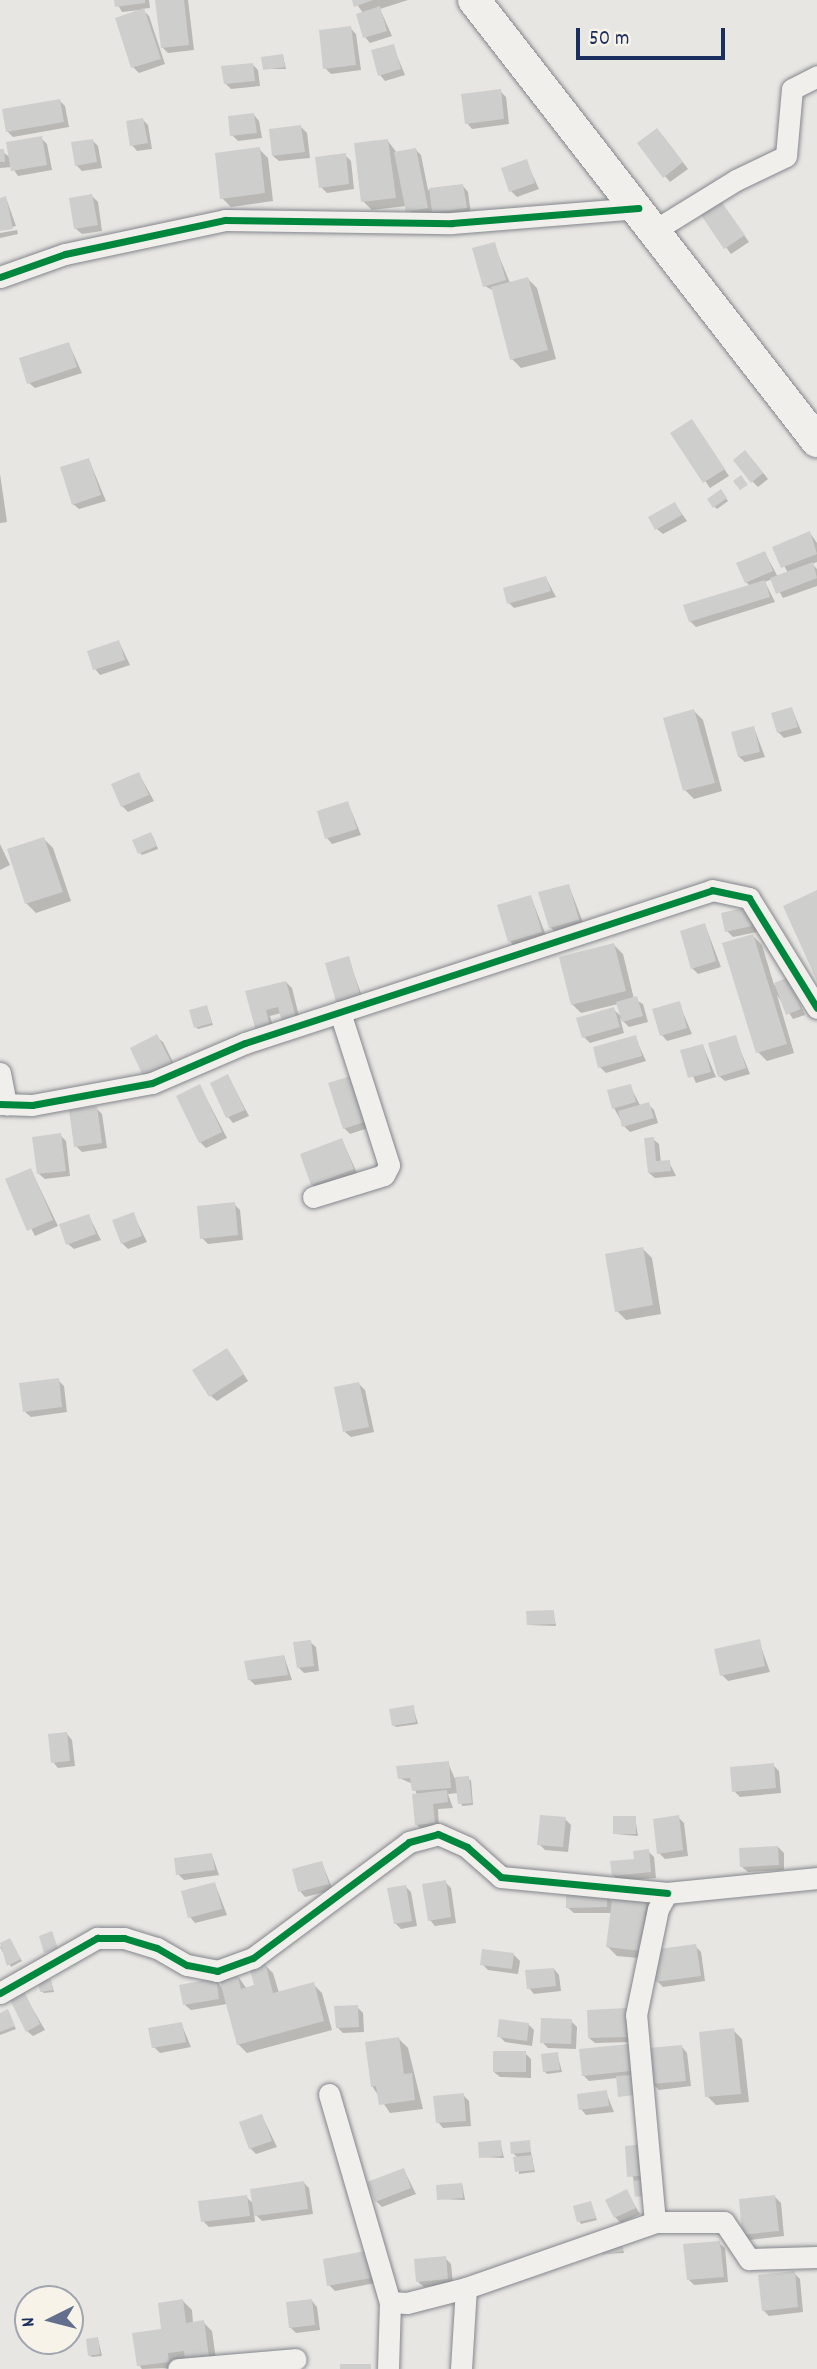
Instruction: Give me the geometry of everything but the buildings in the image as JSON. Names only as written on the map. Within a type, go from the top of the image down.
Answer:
[{"type":"highway","points":[[474,0],[647,219],[817,441]]},
{"type":"street","points":[[0,277],[65,254],[225,220],[452,223],[647,219],[786,156],[792,89],[817,76]]},
{"type":"street","points":[[0,1073],[3,1104],[32,1105],[152,1083],[245,1043],[712,890],[749,898],[817,1008]]},
{"type":"street","points":[[313,1197],[384,1175],[389,1165],[340,1012]]},
{"type":"street","points":[[0,1993],[97,1938],[124,1938],[157,1948],[187,1965],[216,1971],[253,1958],[409,1842],[438,1835],[467,1847],[501,1877],[667,1894],[817,1878]]},
{"type":"street","points":[[655,2222],[636,2015],[649,1938],[667,1894]]},
{"type":"street","points":[[329,2094],[390,2302],[388,2369]]},
{"type":"street","points":[[390,2302],[407,2304],[466,2288],[655,2222],[724,2222],[749,2259],[817,2257]]},
{"type":"street","points":[[461,2369],[466,2288]]},
{"type":"street","points":[[178,2369],[296,2359]]},
{"type":"cycle path","points":[[0,277],[65,254],[225,220],[452,223],[638,208]]},
{"type":"cycle path","points":[[0,1104],[32,1105],[152,1083],[245,1043],[712,890],[749,898],[817,1008]]},
{"type":"cycle path","points":[[0,1993],[97,1938],[124,1938],[157,1948],[187,1965],[217,1971],[253,1958],[409,1842],[438,1834],[467,1847],[501,1877],[667,1893]]}]
